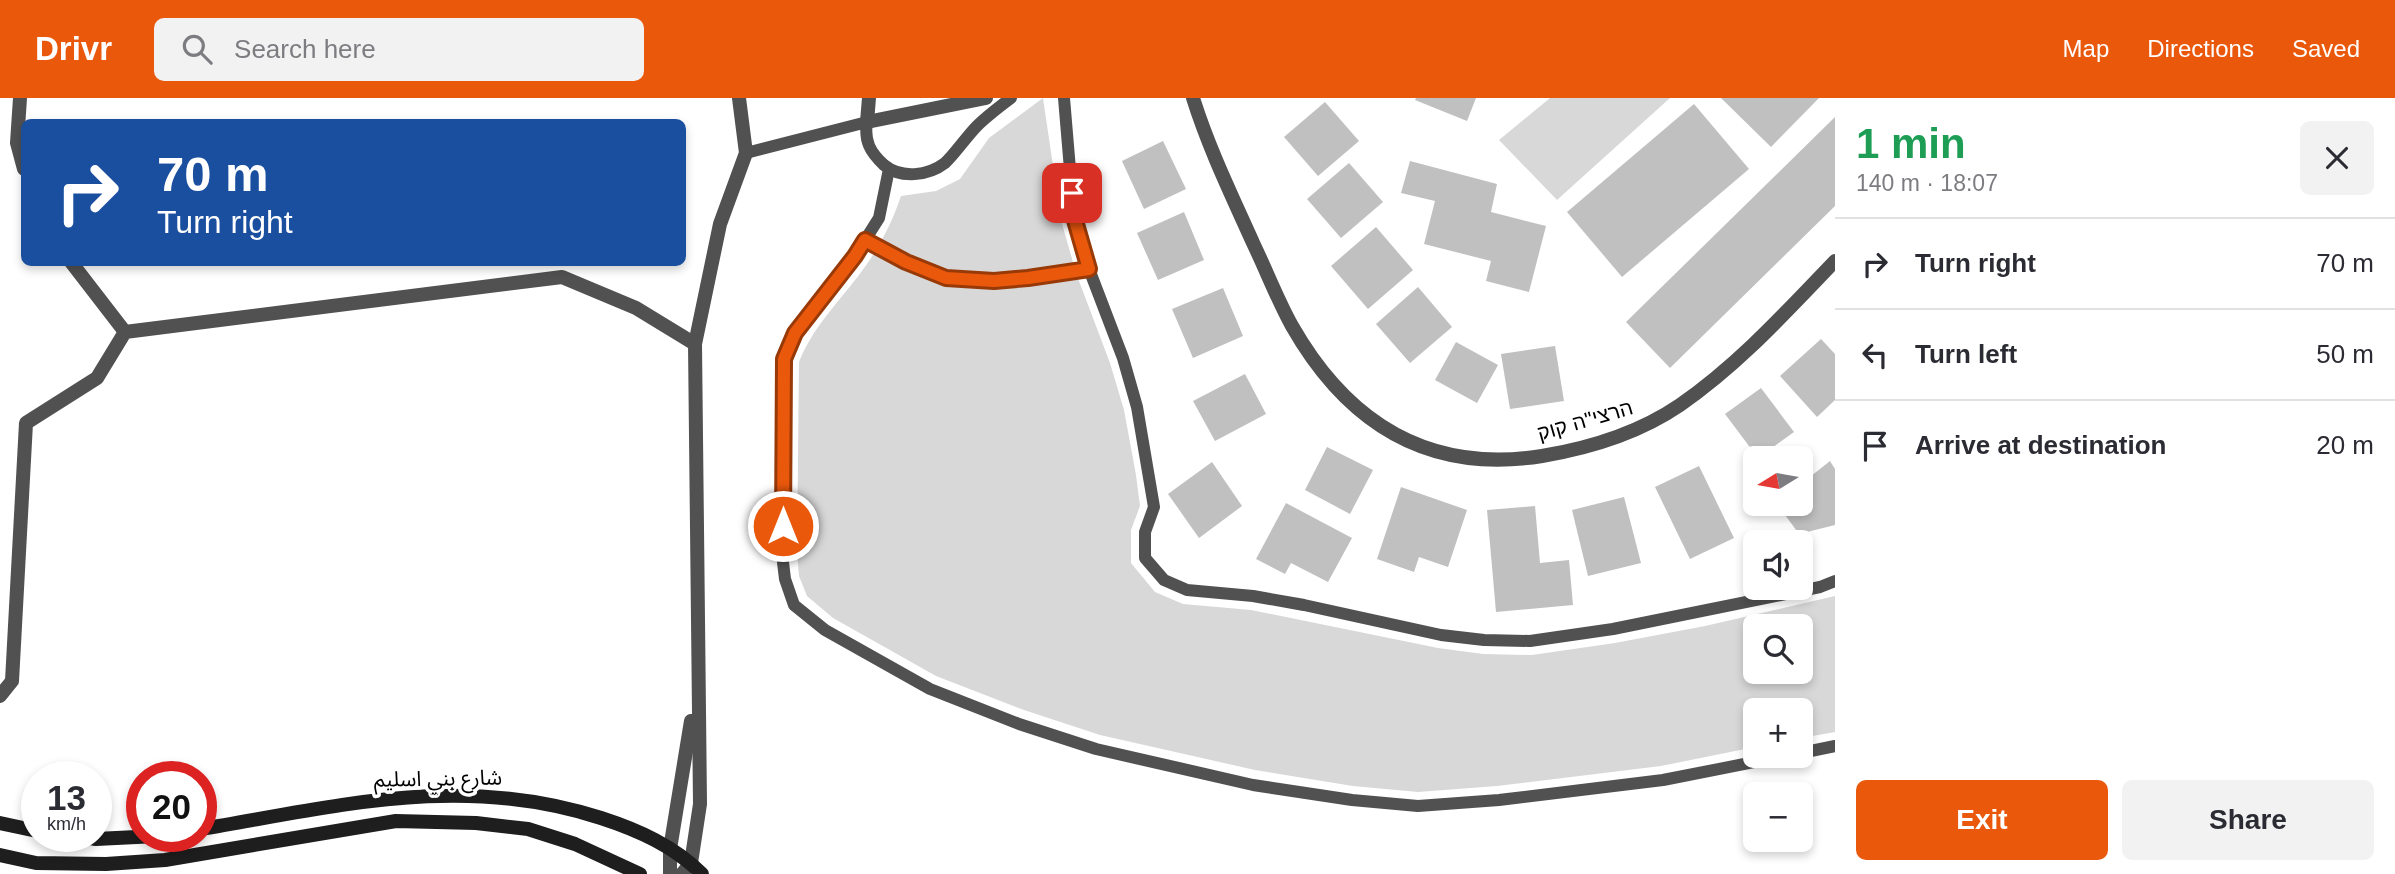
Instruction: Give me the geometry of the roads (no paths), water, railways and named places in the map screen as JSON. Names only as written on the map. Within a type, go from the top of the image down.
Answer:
[{"type":"main road","name":"شارع بني اسليم","points":[[217,826],[354,802],[419,796],[486,795],[526,799],[586,813],[627,827],[657,840],[670,849],[686,868],[702,874]]},
{"type":"main road","points":[[0,855],[36,863],[117,864],[165,860],[396,821],[476,823],[528,829],[575,845],[640,874]]},
{"type":"main road","points":[[0,823],[21,828]]},
{"type":"street","points":[[20,98],[16,144],[21,160]]},
{"type":"street","points":[[686,868],[700,804],[695,344],[720,224],[746,153],[739,98]]},
{"type":"street","points":[[869,98],[867,122],[986,98]]},
{"type":"street","name":"הרצי\"ה קוק","points":[[1193,98],[1211,151],[1292,326],[1322,371],[1360,411],[1403,440],[1445,455],[1482,460],[1521,459],[1567,452],[1643,426],[1679,405],[1750,349],[1835,261]]},
{"type":"street","points":[[74,266],[125,332]]},
{"type":"street","points":[[125,332],[562,277],[636,308],[695,344]]},
{"type":"street","points":[[0,696],[12,681],[26,423],[97,378],[125,332]]},
{"type":"street","points":[[670,874],[670,849],[697,689]]},
{"type":"lane","points":[[746,153],[867,122],[865,137],[874,155],[889,169],[908,175],[929,172],[946,162],[979,123],[1010,98]]},
{"type":"lane","points":[[1064,98],[1074,217],[1089,269],[1123,358],[1142,433],[1154,507],[1145,532],[1145,558],[1164,580],[1187,590],[1253,596],[1441,635],[1484,640],[1531,641],[1703,612],[1820,587],[1835,581]]},
{"type":"lane","points":[[889,169],[879,218],[855,256],[795,333],[784,359],[782,554],[785,579],[794,605],[825,630],[930,689],[1019,724],[1096,748],[1253,785],[1352,800],[1418,806],[1499,800],[1663,780],[1743,764]]},
{"type":"lane","points":[[865,240],[906,262],[946,278],[994,281],[1089,269]]},
{"type":"lane","points":[[1813,751],[1835,746]]}]
